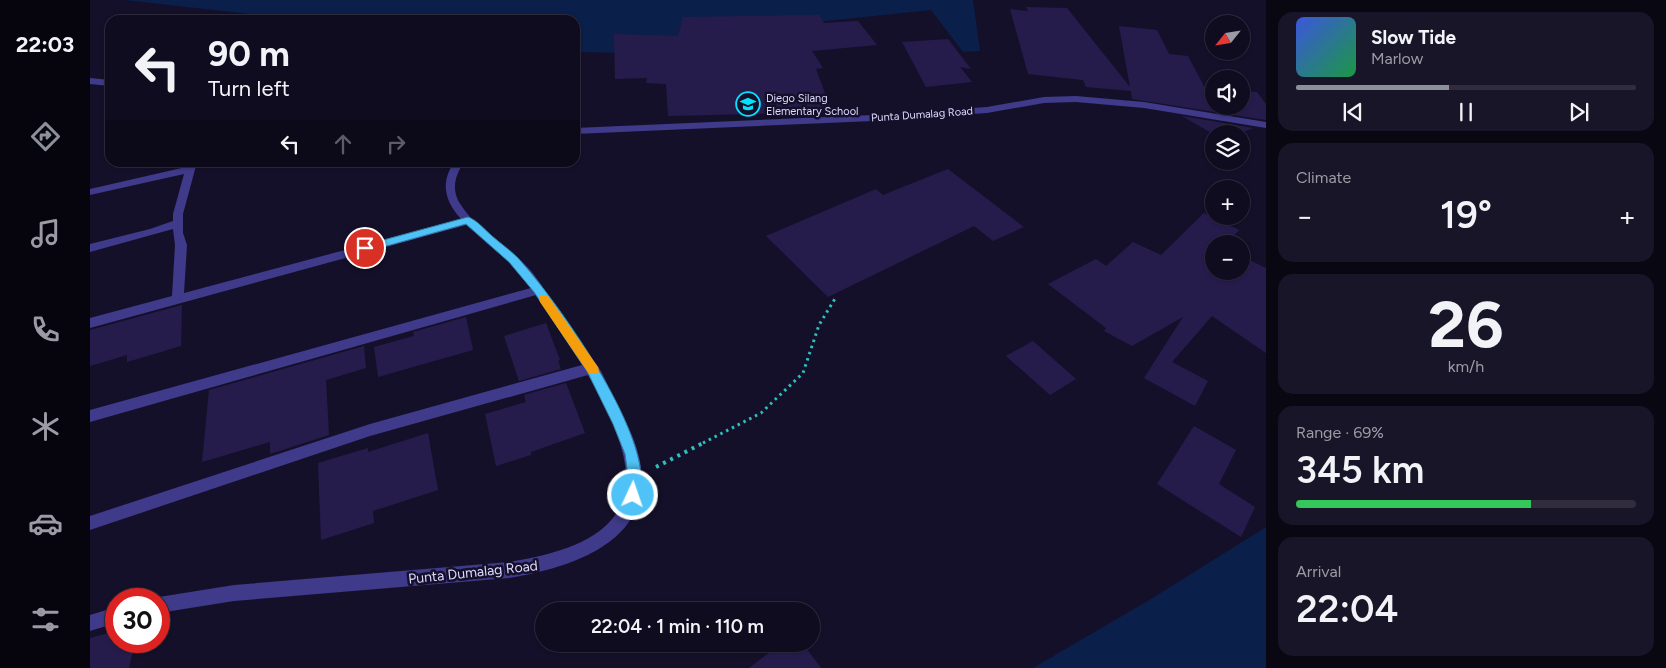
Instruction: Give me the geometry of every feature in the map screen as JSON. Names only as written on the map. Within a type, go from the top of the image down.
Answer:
[{"type":"street","points":[[90,81],[105,82]]},
{"type":"street","name":"Punta Dumalag Road","points":[[580,131],[640,130],[873,118],[987,110],[1044,100],[1076,99],[1144,105],[1266,125]]},
{"type":"street","points":[[90,192],[188,167]]},
{"type":"street","points":[[178,300],[181,245],[178,233],[178,214],[192,167]]},
{"type":"street","name":"Punta Dumalag Road","points":[[170,603],[234,593],[509,570],[548,564],[587,549],[607,535],[622,520],[633,495],[635,477],[627,440],[592,368],[538,290],[513,260],[468,221],[454,203],[450,193],[452,176],[457,167]]},
{"type":"street","points":[[90,323],[468,221]]},
{"type":"street","points":[[90,248],[154,232],[178,223]]},
{"type":"street","points":[[90,416],[538,290]]},
{"type":"street","points":[[90,523],[370,430],[592,368]]},
{"type":"street","points":[[90,623],[105,619]]},
{"type":"path","points":[[635,477],[761,413],[803,373],[819,325],[836,297]]},
{"type":"water","points":[[125,0],[973,0],[980,51],[963,52],[931,10],[807,23],[714,54],[580,52],[580,15],[258,15]]},
{"type":"water","points":[[1266,527],[1266,668],[1033,668],[1151,599]]},
{"type":"building","points":[[1026,7],[1067,8],[1130,87],[1119,26],[1157,30],[1169,54],[1188,56],[1205,88],[1205,110],[1132,99],[1131,91],[1086,87],[1083,80],[1028,74],[1010,9],[1028,11]]},
{"type":"building","points":[[819,15],[824,23],[858,21],[877,45],[812,51],[823,68],[816,69],[832,112],[668,116],[666,84],[646,83],[647,78],[615,79],[614,34],[678,36],[683,17]]},
{"type":"building","points":[[948,39],[971,69],[960,67],[972,82],[926,87],[902,42]]},
{"type":"building","points":[[1250,92],[1257,92],[1266,104],[1266,120],[1234,115],[1250,115]]},
{"type":"building","points":[[1182,116],[1235,125],[1205,125],[1205,129]]},
{"type":"building","points":[[948,169],[1024,227],[993,241],[974,226],[828,297],[766,236],[876,189],[883,195]]},
{"type":"building","points":[[1204,213],[1205,225],[1229,225],[1239,230],[1234,235],[1205,235],[1205,280],[1250,280],[1250,260],[1266,268],[1266,353],[1212,316],[1172,362],[1208,381],[1195,406],[1144,378],[1183,317],[1132,346],[1104,331],[1106,328],[1048,284],[1096,259],[1106,266],[1133,242],[1161,255]]},
{"type":"building","points":[[182,305],[181,346],[127,362],[127,355],[90,366],[90,330]]},
{"type":"building","points":[[466,317],[473,350],[378,377],[374,347],[414,336],[413,332]]},
{"type":"building","points":[[546,323],[560,360],[558,361],[561,369],[519,381],[504,336]]},
{"type":"building","points":[[1033,341],[1076,379],[1050,395],[1006,356]]},
{"type":"building","points":[[364,346],[366,368],[326,380],[329,435],[270,454],[270,442],[202,462],[209,390]]},
{"type":"building","points":[[566,383],[585,433],[531,452],[531,455],[496,466],[485,414],[526,402],[524,395]]},
{"type":"building","points":[[1194,426],[1236,450],[1219,484],[1255,507],[1241,537],[1157,484]]},
{"type":"building","points":[[428,433],[438,490],[373,511],[374,523],[321,540],[318,463],[368,448],[368,452]]},
{"type":"building","points":[[105,634],[105,653],[132,653],[129,668],[90,668],[90,638]]},
{"type":"building","points":[[770,652],[809,652],[821,668],[749,668]]},
{"type":"slow traffic","points":[[544,299],[593,371]]},
{"type":"place","name":"Diego Silang Elementary School","points":[[748,104]]},
{"type":"route","points":[[365,248],[468,221],[498,246],[524,272],[538,290],[592,368],[627,440],[634,466],[633,495]]}]
